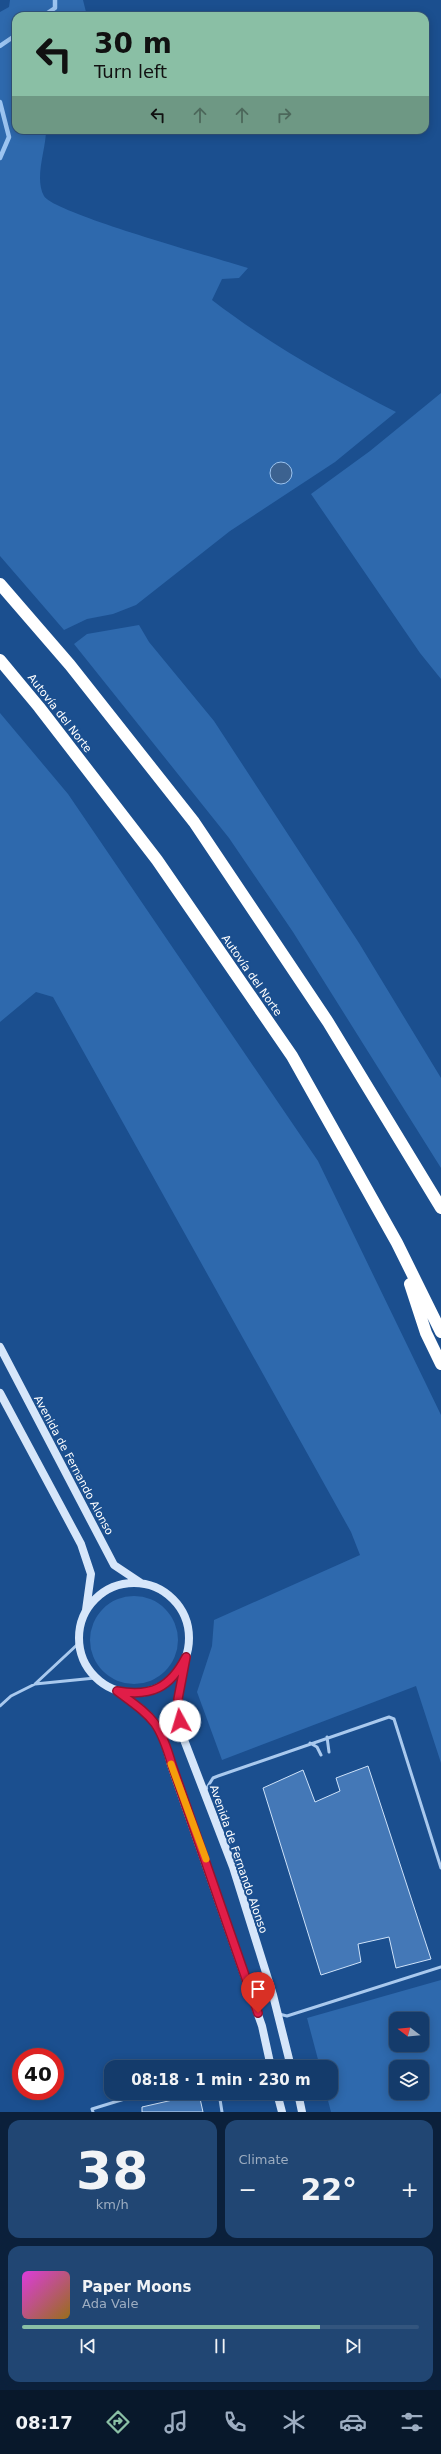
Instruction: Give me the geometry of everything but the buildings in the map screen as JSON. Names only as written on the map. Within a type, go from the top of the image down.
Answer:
[{"type":"highway","points":[[0,584],[70,665],[194,822],[328,1022],[441,1208]]},
{"type":"highway","name":"Autovía del Norte","points":[[0,660],[39,707],[157,860],[292,1056],[397,1243],[441,1332]]},
{"type":"highway","points":[[397,1243],[426,1333],[441,1364]]},
{"type":"street","name":"Avenida de Fernando Alonso","points":[[0,1347],[114,1565],[141,1583]]},
{"type":"street","points":[[0,1393],[81,1544],[91,1574],[78,1643],[87,1668],[95,1678],[117,1691],[152,1716],[164,1738],[262,2026],[269,2060]]},
{"type":"street","points":[[85,1612],[95,1598],[109,1589],[124,1584],[141,1583],[154,1586],[166,1593],[177,1603],[184,1615],[189,1628],[186,1657],[178,1672],[166,1684],[151,1692],[134,1694],[117,1691]]},
{"type":"street","name":"Avenida de Fernando Alonso","points":[[186,1657],[178,1699],[181,1732],[232,1867],[278,2014],[290,2060]]},
{"type":"street","points":[[279,2100],[282,2112]]},
{"type":"street","points":[[299,2100],[302,2112]]},
{"type":"lane","points":[[0,1706],[11,1696],[35,1684],[78,1643]]},
{"type":"lane","points":[[35,1684],[95,1678]]},
{"type":"lane","points":[[204,1792],[213,1778],[218,1776],[383,1717],[394,1719],[441,1868]]},
{"type":"lane","points":[[327,1737],[329,1752]]},
{"type":"lane","points":[[310,1743],[318,1747],[321,1755]]},
{"type":"lane","points":[[278,2014],[287,2016],[441,1967]]},
{"type":"lane","points":[[93,2112],[92,2109],[120,2100]]},
{"type":"lane","points":[[220,2100],[222,2112]]},
{"type":"shaded area","points":[[10,0],[83,0],[86,12],[12,12],[12,134],[46,134],[40,172],[41,189],[44,196],[54,204],[105,224],[248,268],[239,278],[222,279],[212,300],[256,331],[325,374],[396,412],[335,462],[230,531],[136,605],[113,614],[87,619],[64,630],[0,556],[0,12],[9,7]]},
{"type":"shaded area","points":[[441,393],[441,679],[420,653],[311,494],[370,451]]},
{"type":"shaded area","points":[[281,462],[289,465],[292,473],[289,481],[281,484],[273,481],[270,473],[273,465]]},
{"type":"shaded area","points":[[139,625],[149,642],[214,721],[359,943],[441,1078],[441,1168],[293,932],[229,838],[74,644],[87,634]]},
{"type":"shaded area","points":[[0,713],[68,794],[318,1161],[441,1415],[441,1763],[416,1686],[222,1760],[197,1692],[212,1646],[214,1620],[360,1555],[351,1532],[53,997],[36,992],[0,1022]]},
{"type":"shaded area","points":[[125,1596],[143,1596],[159,1603],[171,1615],[178,1631],[178,1649],[171,1665],[159,1677],[143,1684],[125,1684],[109,1677],[97,1665],[90,1649],[90,1631],[97,1615],[109,1603]]},
{"type":"shaded area","points":[[441,1980],[441,2112],[331,2112],[328,2100],[338,2100],[338,2060],[318,2060],[307,2018]]},
{"type":"waterway","points":[[49,12],[55,8],[55,0]]},
{"type":"waterway","points":[[0,46],[12,38]]},
{"type":"waterway","points":[[0,102],[9,137],[0,158]]},
{"type":"slow traffic","points":[[171,1764],[206,1859]]},
{"type":"route","points":[[180,1721],[178,1699],[186,1657],[178,1672],[166,1684],[151,1692],[134,1694],[117,1691],[152,1716],[164,1738],[258,2013]]}]
